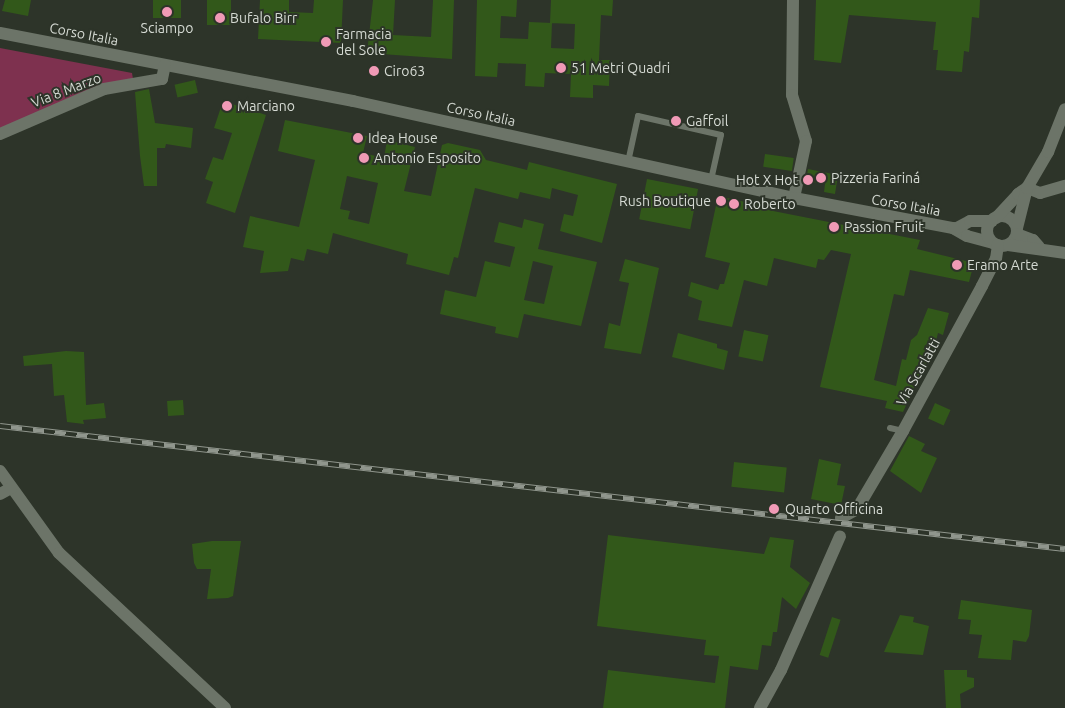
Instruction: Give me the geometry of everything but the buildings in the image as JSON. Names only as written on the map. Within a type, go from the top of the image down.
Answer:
[{"type":"street","points":[[793,0],[792,95],[806,141],[794,198]]},
{"type":"street","name":"Corso Italia","points":[[0,33],[353,101],[794,198],[955,229],[966,236],[1028,250],[1039,247],[1065,253]]},
{"type":"street","name":"Via 8 Marzo","points":[[0,134],[104,89],[162,78],[165,65]]},
{"type":"street","points":[[1027,188],[1018,194],[994,219],[988,230],[1000,244],[1017,231],[1027,188],[1048,152],[1065,109]]},
{"type":"street","points":[[1027,188],[1040,193],[1065,186]]},
{"type":"street","name":"Corso Italia","points":[[955,229],[970,221],[1009,218],[1017,231],[1033,240],[1039,247]]},
{"type":"street","name":"Via Scarlatti","points":[[841,518],[857,509],[903,431],[982,286],[996,259],[1000,244]]},
{"type":"street","points":[[0,472],[6,491],[59,553],[203,684],[225,708]]},
{"type":"street","points":[[760,708],[781,670],[840,536]]},
{"type":"lane","points":[[628,162],[638,116],[666,122],[721,134],[711,180]]},
{"type":"lane","points":[[890,428],[903,431]]},
{"type":"shaded area","points":[[0,48],[132,73],[133,79],[0,129]]},
{"type":"railway","points":[[0,426],[1065,549]]},
{"type":"place","name":"Sciampo","points":[[167,12]]},
{"type":"place","name":"Bufalo Birr","points":[[220,18]]},
{"type":"place","name":"Farmacia del Sole","points":[[326,42]]},
{"type":"place","name":"51 Metri Quadri","points":[[561,68]]},
{"type":"place","name":"Ciro63","points":[[374,71]]},
{"type":"place","name":"Marciano","points":[[227,106]]},
{"type":"place","name":"Gaffoil","points":[[676,121]]},
{"type":"place","name":"Idea House","points":[[358,138]]},
{"type":"place","name":"Antonio Esposito","points":[[364,158]]},
{"type":"place","name":"Pizzeria Fariná","points":[[821,178]]},
{"type":"place","name":"Hot X Hot","points":[[808,180]]},
{"type":"place","name":"Rush Boutique","points":[[721,201]]},
{"type":"place","name":"Roberto","points":[[734,204]]},
{"type":"place","name":"Passion Fruit","points":[[834,227]]},
{"type":"place","name":"Eramo Arte","points":[[957,265]]},
{"type":"place","name":"Quarto Officina","points":[[774,509]]}]
